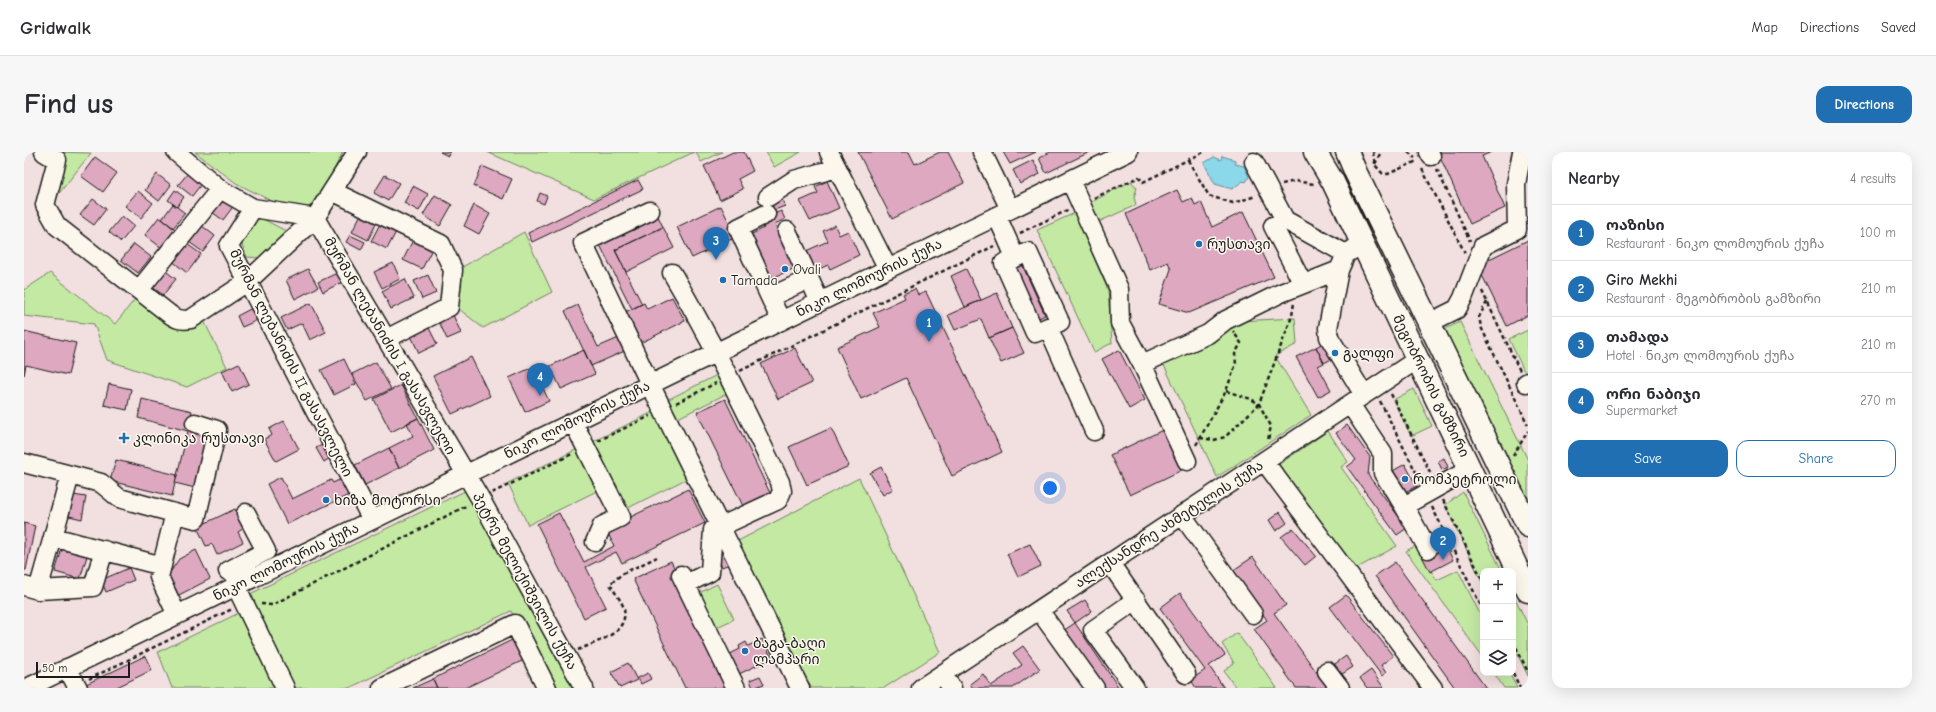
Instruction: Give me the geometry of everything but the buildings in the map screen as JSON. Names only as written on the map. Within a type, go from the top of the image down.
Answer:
[{"type":"main road","name":"მეგობრობის გამზირი","points":[[1315,152],[1324,183],[1354,249],[1418,359],[1528,591]]},
{"type":"main road","name":"მეგობრობის გამზირი","points":[[1348,153],[1528,526]]},
{"type":"street","points":[[44,152],[57,160],[45,205],[57,226],[174,318],[185,320],[247,282],[315,218],[357,152]]},
{"type":"street","points":[[176,152],[220,190],[253,208],[315,218]]},
{"type":"street","points":[[829,152],[888,269]]},
{"type":"street","points":[[982,152],[1004,212],[1015,258]]},
{"type":"street","name":"ნიკო ლომოურის ქუჩა","points":[[27,688],[177,615],[232,579],[258,575],[1128,152]]},
{"type":"street","points":[[1308,152],[1324,183]]},
{"type":"street","points":[[1429,323],[1457,309],[1463,298],[1483,246],[1517,229],[1522,181],[1522,152]]},
{"type":"street","points":[[1254,162],[1285,220],[1354,249],[1339,270],[1328,328],[1329,337],[1383,454],[1383,473],[1404,506],[1428,549]]},
{"type":"street","points":[[781,321],[738,228],[767,206],[794,180],[837,168]]},
{"type":"street","points":[[1070,180],[1119,289],[1120,323],[1142,364],[1188,461]]},
{"type":"street","points":[[139,290],[220,190]]},
{"type":"street","points":[[332,191],[441,244],[454,270],[449,307],[386,339]]},
{"type":"street","name":"მურმან ლებანიძის II გასასვლელი","points":[[253,208],[229,246],[372,520]]},
{"type":"street","points":[[650,211],[583,243],[650,384],[800,688]]},
{"type":"street","name":"მურმან ლებანიძის I გასასვლელი","points":[[315,218],[466,474]]},
{"type":"street","points":[[1285,220],[1273,226],[1304,284]]},
{"type":"street","points":[[788,231],[820,302]]},
{"type":"street","points":[[1028,252],[1060,322],[1048,327],[1035,333],[1004,263],[1028,252]]},
{"type":"street","points":[[1142,364],[1208,334],[1226,320],[1286,291],[1339,270]]},
{"type":"street","points":[[672,273],[717,352],[780,482],[782,491],[778,500],[713,530],[710,572],[684,579],[736,688]]},
{"type":"street","points":[[770,297],[809,279]]},
{"type":"street","points":[[1048,327],[1094,431]]},
{"type":"street","name":"ალექსანდრე ახმეტელის ქუჩა","points":[[921,688],[947,681],[1039,610],[1418,359]]},
{"type":"street","points":[[573,422],[621,517],[602,526],[595,542]]},
{"type":"street","points":[[24,463],[101,483],[119,498],[196,519],[217,430],[195,423]]},
{"type":"street","points":[[1264,461],[1433,688]]},
{"type":"street","points":[[1404,506],[1470,469]]},
{"type":"street","name":"პეტრე მელიქიშვილის ქუჩა","points":[[466,474],[584,688]]},
{"type":"street","points":[[70,475],[53,537],[31,588],[92,586],[104,550]]},
{"type":"street","points":[[175,513],[159,577],[177,615]]},
{"type":"street","points":[[246,513],[266,551],[251,559],[232,579],[285,688]]},
{"type":"street","points":[[1182,515],[1253,614]]},
{"type":"street","points":[[53,537],[162,566]]},
{"type":"street","points":[[251,559],[258,575]]},
{"type":"street","points":[[1110,563],[1186,674]]},
{"type":"street","points":[[1135,688],[1093,630],[1136,600]]},
{"type":"street","points":[[1039,610],[1095,688]]},
{"type":"street","points":[[382,688],[515,624],[547,688]]},
{"type":"street","points":[[67,668],[77,687]]},
{"type":"street","points":[[1327,671],[1340,688]]},
{"type":"path","points":[[1373,152],[1375,165],[1382,173],[1388,174],[1418,161],[1408,152]]},
{"type":"path","points":[[1375,165],[1380,152]]},
{"type":"path","points":[[1430,154],[1471,242],[1483,246]]},
{"type":"path","points":[[1188,160],[1209,196],[1233,203],[1264,193],[1268,188],[1295,181],[1324,183]]},
{"type":"path","points":[[1200,438],[1214,440],[1226,437],[1259,404],[1292,316],[1294,304],[1286,291]]},
{"type":"path","points":[[1487,301],[1479,317],[1481,327],[1528,425]]},
{"type":"path","points":[[1188,461],[1226,390],[1236,364],[1235,354],[1241,344],[1226,320]]},
{"type":"path","points":[[1226,390],[1251,399],[1259,404],[1271,426],[1264,461]]},
{"type":"path","points":[[566,656],[616,632],[624,621],[624,609],[610,584],[622,574],[657,557]]},
{"type":"path","points":[[77,687],[244,603]]},
{"type":"path","points":[[1516,647],[1528,672]]},
{"type":"path","points":[[1514,676],[1520,688]]},
{"type":"green space","points":[[53,152],[91,153],[49,206]]},
{"type":"green space","points":[[195,152],[343,152],[316,204],[293,212],[236,183]]},
{"type":"green space","points":[[487,152],[694,152],[594,199]]},
{"type":"green space","points":[[696,152],[722,152],[701,162]]},
{"type":"green space","points":[[766,152],[801,152],[774,167]]},
{"type":"green space","points":[[1131,181],[1137,188],[1134,197],[1136,205],[1094,224],[1084,206]]},
{"type":"green space","points":[[1075,213],[1108,290],[1112,343],[1094,352],[1037,230]]},
{"type":"green space","points":[[253,214],[288,232],[259,258],[247,257],[239,237]]},
{"type":"green space","points":[[524,232],[552,292],[483,328],[454,305],[457,270]]},
{"type":"green space","points":[[50,273],[115,324],[139,294],[170,323],[201,315],[227,367],[187,387],[107,360],[94,324],[24,316],[24,290]]},
{"type":"green space","points":[[1295,318],[1297,344],[1275,356],[1311,415],[1217,477],[1162,361],[1240,321]]},
{"type":"green space","points":[[1460,322],[1528,460],[1528,499],[1445,329]]},
{"type":"green space","points":[[1528,330],[1528,371],[1525,373],[1509,339]]},
{"type":"green space","points":[[717,375],[726,394],[676,419],[667,400]]},
{"type":"green space","points":[[1414,389],[1432,426],[1411,436],[1393,400]]},
{"type":"green space","points":[[655,411],[688,478],[628,508],[615,482],[528,525],[508,483]]},
{"type":"green space","points":[[1328,431],[1348,462],[1341,467],[1397,546],[1350,572],[1272,469]]},
{"type":"green space","points":[[859,478],[940,652],[884,688],[811,688],[738,541]]},
{"type":"green space","points":[[465,491],[575,688],[549,688],[511,611],[349,688],[291,688],[250,607],[252,593]]},
{"type":"green space","points":[[1463,492],[1501,568],[1480,568],[1480,578],[1445,505]]},
{"type":"green space","points":[[1415,546],[1437,580],[1458,570],[1480,614],[1480,654],[1406,551]]},
{"type":"green space","points":[[717,584],[734,619],[715,628],[699,593]]},
{"type":"green space","points":[[1516,600],[1528,625],[1528,676],[1516,651]]},
{"type":"green space","points":[[239,613],[275,688],[172,688],[158,652]]},
{"type":"green space","points":[[1237,633],[1277,688],[1236,688],[1224,671],[1234,663],[1222,644]]},
{"type":"green space","points":[[1496,676],[1511,676],[1517,688],[1504,688]]},
{"type":"water","points":[[1222,156],[1235,160],[1235,164],[1244,166],[1249,177],[1246,182],[1243,181],[1232,189],[1215,184],[1204,163],[1214,157],[1221,160]]},
{"type":"place","name":"რუსთავი","points":[[1199,244]]},
{"type":"place","name":"თამადა","points":[[716,260]]},
{"type":"place","name":"Ovali","points":[[785,269]]},
{"type":"place","name":"Tamada","points":[[723,280]]},
{"type":"place","name":"ოაზისი","points":[[929,342]]},
{"type":"place","name":"გალფი","points":[[1335,353]]},
{"type":"place","name":"ორი ნაბიჯი","points":[[540,396]]},
{"type":"place","name":"კლინიკა რუსთავი","points":[[124,438]]},
{"type":"place","name":"რომპეტროლი","points":[[1405,479]]},
{"type":"place","name":"ხიზა მოტორსი","points":[[326,500]]},
{"type":"place","name":"Giro Mekhi","points":[[1443,560]]},
{"type":"place","name":"ბაგა-ბაღი ლამპარი","points":[[745,651]]}]
